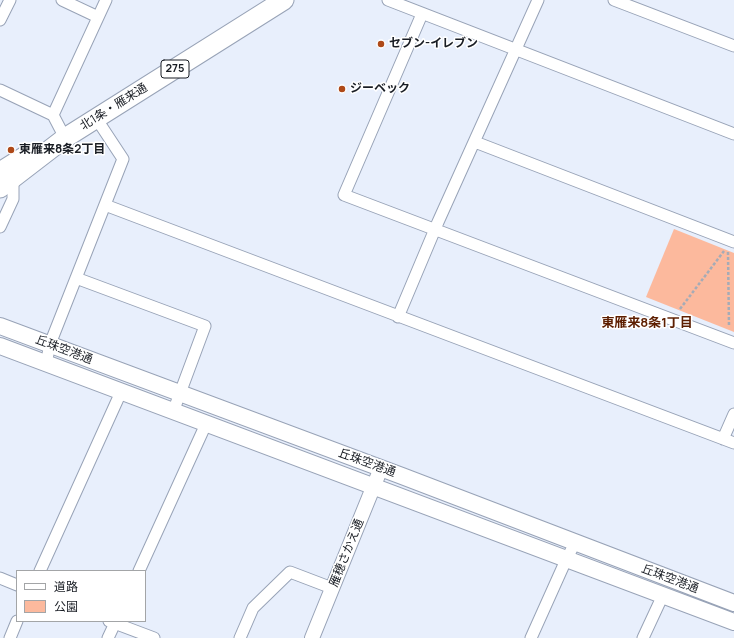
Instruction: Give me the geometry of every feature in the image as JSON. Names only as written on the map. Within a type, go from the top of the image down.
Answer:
[{"type":"highway","name":"北1条・雁来通","points":[[4,180],[96,118],[284,0]]},
{"type":"main road","name":"丘珠空港通","points":[[0,326],[381,468],[734,603]]},
{"type":"main road","name":"丘珠空港通","points":[[0,346],[206,424],[374,485],[566,560],[734,622]]},
{"type":"street","points":[[0,20],[10,0]]},
{"type":"street","points":[[62,0],[98,17]]},
{"type":"street","points":[[53,115],[106,0]]},
{"type":"street","points":[[388,0],[734,134]]},
{"type":"street","points":[[398,317],[435,229],[476,142],[538,0]]},
{"type":"street","points":[[614,0],[734,46]]},
{"type":"street","points":[[422,14],[344,195],[731,338]]},
{"type":"street","points":[[0,90],[53,115],[65,138]]},
{"type":"street","points":[[46,364],[50,344],[123,159],[96,118]]},
{"type":"street","points":[[476,142],[734,242]]},
{"type":"street","points":[[0,227],[13,199],[4,180]]},
{"type":"street","points":[[105,205],[734,443]]},
{"type":"street","points":[[76,278],[205,326],[174,412]]},
{"type":"street","points":[[40,570],[121,392]]},
{"type":"street","points":[[723,439],[734,414]]},
{"type":"street","points":[[139,570],[206,424]]},
{"type":"street","name":"雁穂さかえ通","points":[[312,638],[381,468]]},
{"type":"street","points":[[531,638],[575,542]]},
{"type":"street","points":[[240,638],[253,608],[290,572],[332,588]]},
{"type":"street","points":[[0,578],[16,585]]},
{"type":"street","points":[[643,638],[662,595]]},
{"type":"street","points":[[10,638],[18,622]]},
{"type":"street","points":[[108,638],[113,622],[154,638]]},
{"type":"path","points":[[677,313],[728,246],[731,338]]},
{"type":"green space","points":[[674,229],[734,253],[734,332],[646,297]]},
{"type":"place","name":"セブン-イレブン","points":[[381,44]]},
{"type":"place","name":"ジーベック","points":[[342,89]]},
{"type":"place","name":"東雁来8条2丁目","points":[[11,150]]},
{"type":"district","name":"東雁来8条1丁目","points":[[647,323]]}]
